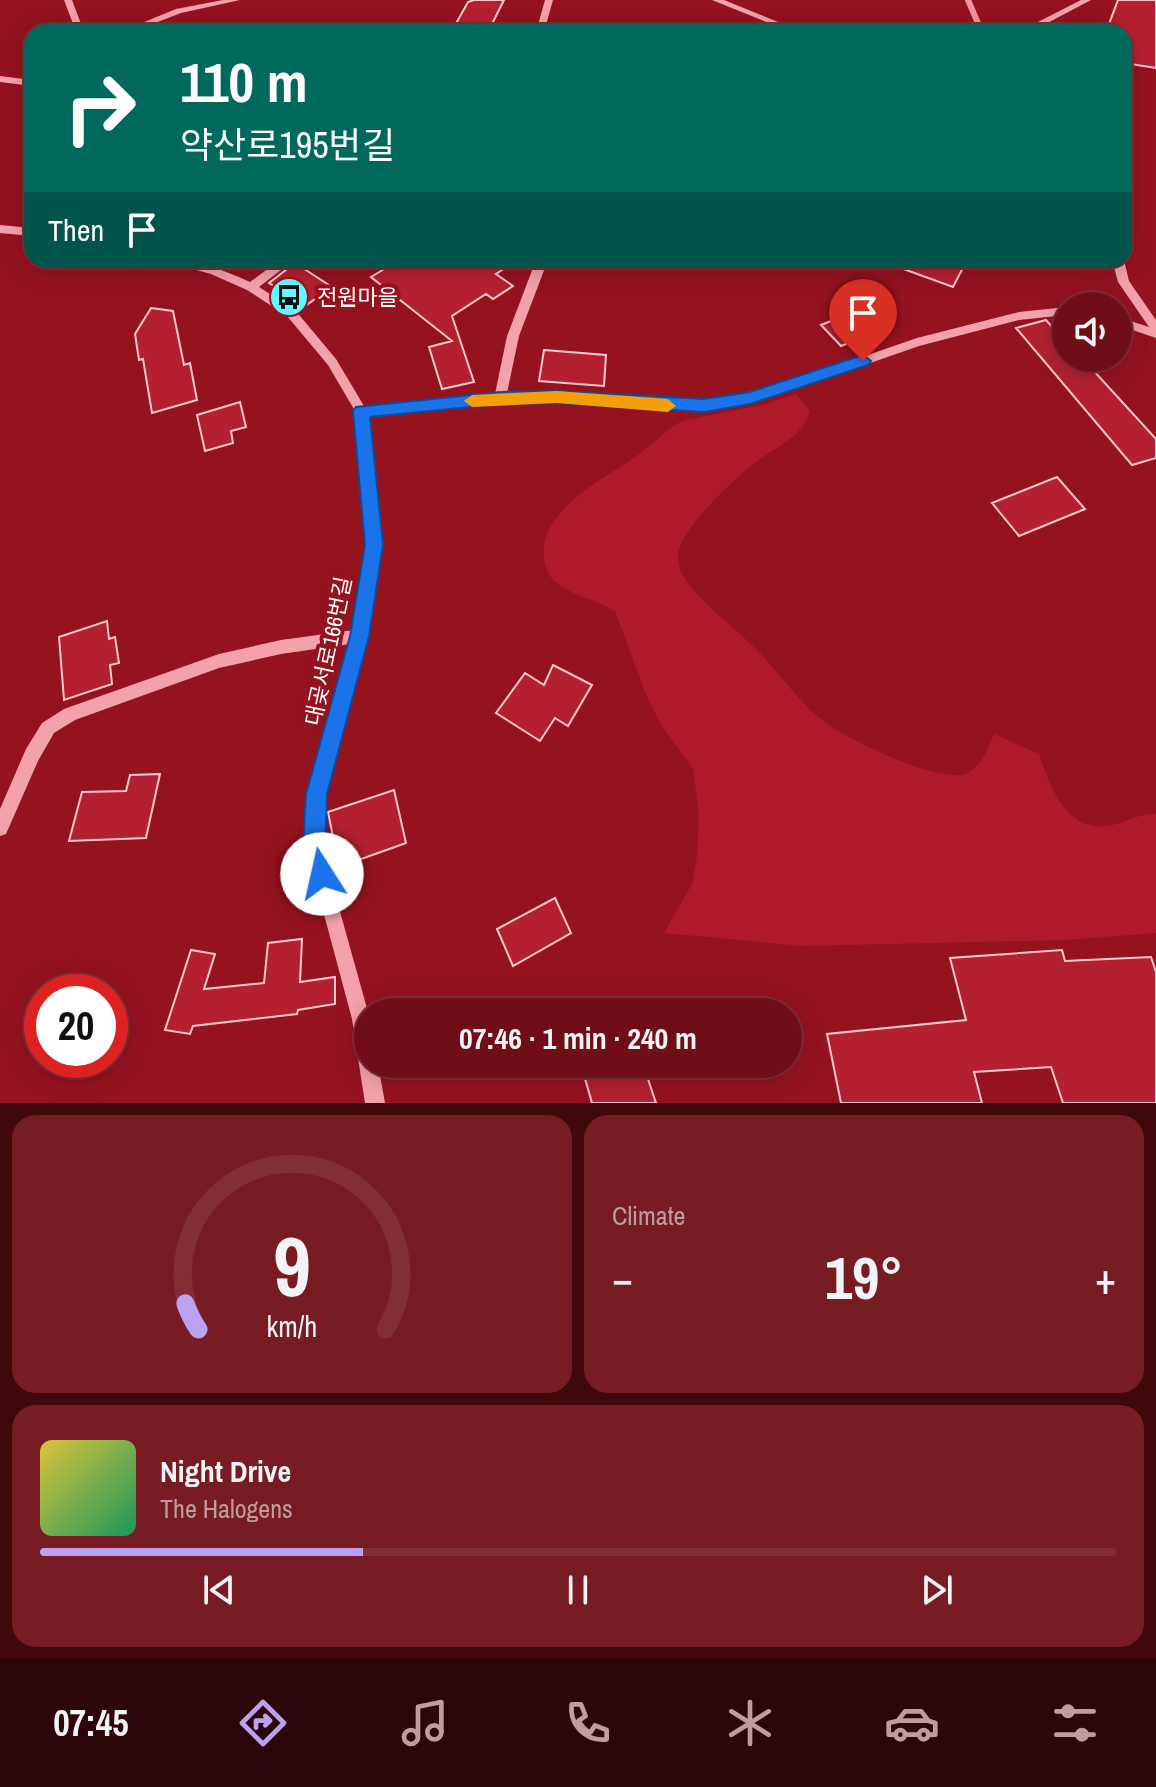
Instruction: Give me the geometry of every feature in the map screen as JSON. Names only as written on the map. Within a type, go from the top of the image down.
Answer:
[{"type":"lane","points":[[68,0],[77,24]]},
{"type":"lane","points":[[145,24],[179,11],[236,0]]},
{"type":"lane","points":[[542,24],[549,0]]},
{"type":"lane","points":[[716,0],[778,24]]},
{"type":"lane","points":[[1040,24],[1087,0]]},
{"type":"lane","points":[[0,79],[24,82]]},
{"type":"lane","points":[[0,229],[24,231]]},
{"type":"lane","name":"대곶서로166번길","points":[[204,268],[272,299],[304,326],[332,362],[361,411],[374,545],[360,636],[317,794],[314,847],[355,998]]},
{"type":"lane","points":[[251,287],[277,268]]},
{"type":"lane","points":[[500,398],[513,336],[539,268]]},
{"type":"lane","points":[[1120,268],[1124,282],[1156,331]]},
{"type":"lane","points":[[361,411],[500,398],[557,397],[686,406],[721,404],[809,380],[917,342],[1019,316],[1052,312]]},
{"type":"lane","points":[[1132,325],[1156,331]]},
{"type":"lane","points":[[0,828],[32,755],[48,728],[70,714],[219,661],[281,647],[360,636]]},
{"type":"lane","name":"대곶서로166번길","points":[[371,1078],[375,1103]]},
{"type":"shaded area","points":[[796,394],[810,411],[802,427],[737,478],[688,532],[678,556],[681,572],[688,583],[706,604],[759,652],[816,715],[838,731],[874,749],[917,767],[954,775],[967,773],[977,766],[994,734],[1039,754],[1063,806],[1084,823],[1113,825],[1156,814],[1156,933],[1066,940],[803,946],[664,933],[692,884],[697,856],[699,814],[693,769],[660,723],[647,697],[615,611],[554,581],[545,562],[545,542],[551,526],[576,498],[682,421],[766,404]]},
{"type":"building","points":[[504,0],[492,24],[456,24],[468,2]]},
{"type":"building","points":[[1118,0],[1156,0],[1156,68],[1132,64],[1132,24],[1109,24]]},
{"type":"building","points":[[288,268],[303,268],[332,287],[305,306],[269,283]]},
{"type":"building","points":[[386,268],[505,268],[496,274],[513,286],[493,299],[486,294],[452,316],[474,382],[442,389],[429,347],[452,341],[371,277]]},
{"type":"building","points":[[901,268],[963,268],[953,287]]},
{"type":"building","points":[[151,308],[173,311],[184,365],[190,363],[197,400],[152,413],[143,359],[139,360],[135,334]]},
{"type":"building","points":[[861,309],[881,330],[841,346],[821,325]]},
{"type":"building","points":[[1046,320],[1052,327],[1052,371],[1016,328]]},
{"type":"building","points":[[544,350],[606,355],[604,386],[539,381]]},
{"type":"building","points":[[1053,372],[1095,372],[1156,439],[1156,458],[1132,465]]},
{"type":"building","points":[[240,402],[246,427],[231,431],[233,443],[205,451],[197,415]]},
{"type":"building","points":[[1057,477],[1085,509],[1019,536],[992,503]]},
{"type":"building","points":[[107,621],[109,639],[115,637],[119,663],[110,665],[112,684],[64,700],[59,637]]},
{"type":"building","points":[[553,665],[592,685],[568,726],[555,718],[540,741],[496,713],[525,673],[544,685]]},
{"type":"building","points":[[160,774],[146,838],[69,841],[82,792],[126,791],[130,775]]},
{"type":"building","points":[[394,790],[406,843],[339,867],[328,812]]},
{"type":"building","points":[[555,898],[571,933],[513,966],[497,929]]},
{"type":"building","points":[[302,939],[300,982],[335,977],[335,1004],[298,1010],[297,1014],[193,1026],[190,1034],[165,1030],[191,950],[215,954],[204,989],[264,983],[268,943]]},
{"type":"building","points":[[1062,950],[1065,961],[1151,957],[1156,972],[1156,1103],[1063,1103],[1051,1067],[974,1072],[982,1103],[841,1103],[827,1034],[966,1020],[950,958]]},
{"type":"building","points":[[585,1078],[648,1078],[656,1103],[592,1103]]},
{"type":"waterway","points":[[968,0],[978,23]]},
{"type":"slow traffic","points":[[472,401],[557,397],[668,406]]},
{"type":"place","name":"전원마을","points":[[289,297]]},
{"type":"route","points":[[322,874],[314,847],[317,794],[360,636],[374,545],[361,411],[500,398],[557,397],[704,406],[750,398],[863,361]]}]
